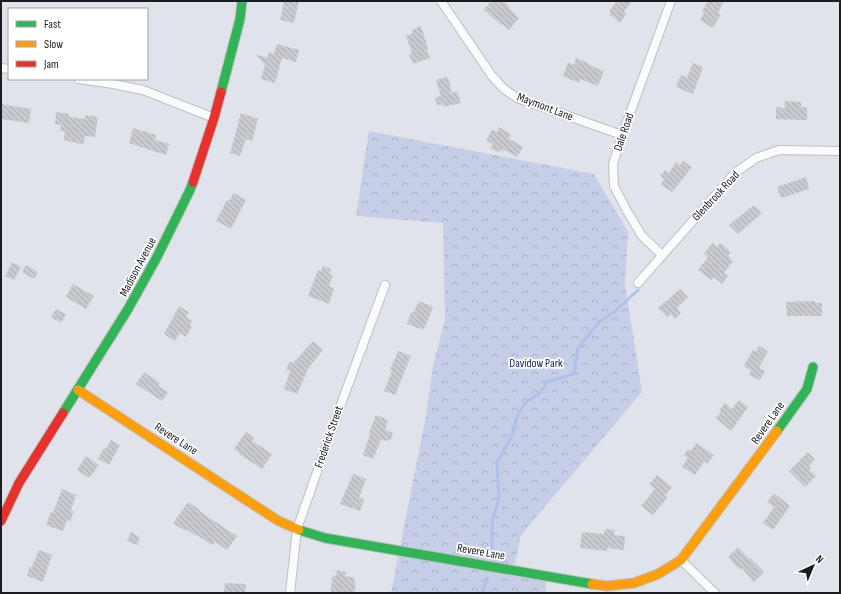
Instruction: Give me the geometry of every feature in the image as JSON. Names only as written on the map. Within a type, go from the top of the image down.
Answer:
[{"type":"street","name":"Madison Avenue","points":[[1,520],[19,483],[128,309],[157,257],[190,190],[214,118],[240,19],[242,1]]},
{"type":"street","name":"Maymont Lane","points":[[441,1],[492,76],[503,88],[517,98],[622,135]]},
{"type":"street","name":"Dale Road","points":[[662,255],[642,236],[627,211],[614,186],[613,164],[622,135],[671,1]]},
{"type":"street","points":[[86,80],[143,90],[214,118]]},
{"type":"street","name":"Glenbrook Road","points":[[638,283],[735,174],[756,158],[779,150],[840,151]]},
{"type":"street","name":"Frederick Street","points":[[290,593],[297,529],[336,415],[385,285]]},
{"type":"street","name":"Revere Lane","points":[[78,390],[277,520],[297,529],[325,538],[607,586],[634,583],[658,574],[681,560],[761,454],[806,389],[813,367]]},
{"type":"street","points":[[681,560],[715,593]]},
{"type":"green space","name":"Davidow Park","points":[[369,131],[594,174],[628,232],[625,284],[642,392],[521,535],[513,573],[546,581],[546,593],[391,593],[426,415],[433,365],[445,320],[443,223],[356,216]]},
{"type":"building","points":[[284,1],[299,1],[294,23],[280,20]]},
{"type":"building","points":[[491,1],[503,1],[519,18],[509,30],[484,10]]},
{"type":"building","points":[[617,1],[632,1],[624,12],[626,14],[620,23],[610,15],[610,10]]},
{"type":"building","points":[[708,1],[724,1],[718,13],[721,14],[713,28],[700,20],[704,12],[702,11]]},
{"type":"building","points":[[421,26],[430,58],[413,64],[409,54],[412,53],[406,36],[413,33],[412,30]]},
{"type":"building","points":[[277,44],[299,50],[296,62],[282,58],[275,83],[261,79],[265,65],[255,54],[267,58],[269,52],[274,54]]},
{"type":"building","points":[[576,58],[604,71],[598,86],[580,79],[579,83],[563,76],[568,62],[574,65]]},
{"type":"building","points":[[693,63],[703,67],[693,94],[676,87],[681,75],[687,77]]},
{"type":"building","points":[[448,77],[452,93],[457,91],[461,103],[444,107],[443,104],[437,106],[435,98],[441,96],[436,80]]},
{"type":"building","points":[[785,101],[801,102],[801,107],[807,107],[807,120],[776,119],[776,107],[785,108]]},
{"type":"building","points":[[1,104],[31,109],[29,123],[1,119]]},
{"type":"building","points":[[56,112],[69,114],[69,117],[85,119],[86,115],[98,117],[95,137],[85,136],[84,143],[81,144],[64,140],[65,131],[60,131],[61,125],[55,124]]},
{"type":"building","points":[[241,113],[258,119],[252,141],[246,139],[240,156],[230,153]]},
{"type":"building","points":[[499,127],[511,134],[508,138],[523,147],[517,157],[503,149],[502,152],[499,150],[498,152],[490,148],[493,144],[486,140],[492,130],[497,132]]},
{"type":"building","points":[[133,128],[156,135],[155,140],[169,144],[166,155],[129,143]]},
{"type":"building","points":[[683,161],[692,167],[672,192],[661,185],[664,179],[660,176],[665,170],[669,173],[676,162],[680,165]]},
{"type":"building","points":[[806,177],[809,189],[781,198],[777,187]]},
{"type":"building","points":[[234,193],[246,200],[231,229],[216,221],[227,200],[229,201]]},
{"type":"building","points":[[754,205],[762,213],[738,234],[729,225]]},
{"type":"building","points":[[712,243],[717,247],[720,243],[731,252],[728,256],[733,261],[724,273],[728,276],[722,284],[714,277],[711,280],[698,270],[708,257],[704,254]]},
{"type":"building","points":[[12,262],[21,267],[14,280],[5,276]]},
{"type":"building","points":[[26,265],[38,272],[34,279],[22,272]]},
{"type":"building","points":[[323,266],[331,269],[329,274],[333,275],[329,286],[334,288],[329,304],[308,296],[318,270],[321,271]]},
{"type":"building","points":[[73,284],[94,296],[86,309],[66,297]]},
{"type":"building","points":[[680,289],[688,297],[677,308],[681,313],[675,319],[671,314],[667,317],[658,308]]},
{"type":"building","points":[[419,301],[433,307],[423,330],[407,324],[411,312],[413,313]]},
{"type":"building","points":[[815,301],[815,303],[822,303],[822,316],[787,316],[786,302]]},
{"type":"building","points":[[179,306],[189,312],[186,317],[192,320],[190,325],[192,326],[186,337],[180,333],[175,341],[164,334]]},
{"type":"building","points":[[56,309],[66,314],[61,323],[51,317]]},
{"type":"building","points":[[313,341],[323,350],[308,369],[297,394],[284,389],[290,371],[286,370],[289,362],[293,363]]},
{"type":"building","points":[[759,346],[768,351],[759,368],[765,371],[760,380],[749,375],[751,371],[744,366],[753,350],[756,352]]},
{"type":"building","points":[[398,351],[411,356],[395,395],[384,391],[392,371],[390,370]]},
{"type":"building","points":[[144,372],[160,383],[158,386],[168,392],[162,401],[136,384]]},
{"type":"building","points":[[739,400],[748,407],[731,431],[716,418],[721,412],[719,411],[725,403],[732,409]]},
{"type":"building","points":[[376,415],[388,420],[385,430],[391,432],[393,435],[391,439],[387,441],[381,439],[373,459],[363,455]]},
{"type":"building","points":[[246,432],[254,438],[252,441],[272,454],[262,469],[234,449]]},
{"type":"building","points":[[111,440],[120,445],[109,465],[98,459],[104,448],[106,449]]},
{"type":"building","points":[[696,443],[714,455],[707,464],[704,462],[695,475],[682,467],[688,458],[684,455],[688,449],[691,451]]},
{"type":"building","points":[[808,452],[815,459],[809,466],[811,468],[809,470],[816,476],[805,487],[789,471]]},
{"type":"building","points":[[86,456],[99,465],[89,478],[77,470]]},
{"type":"building","points":[[353,474],[366,479],[359,498],[364,500],[360,511],[340,504]]},
{"type":"building","points":[[657,475],[672,487],[665,496],[667,498],[653,515],[641,506],[655,489],[649,484]]},
{"type":"building","points":[[62,489],[76,495],[71,510],[74,512],[70,521],[67,520],[63,531],[46,525],[51,512],[53,513]]},
{"type":"building","points":[[774,493],[790,506],[773,530],[763,523],[774,507],[767,502]]},
{"type":"building","points":[[188,502],[237,536],[227,550],[215,542],[212,545],[197,535],[196,536],[186,529],[185,531],[173,523]]},
{"type":"building","points":[[605,529],[615,530],[614,535],[625,536],[624,550],[607,548],[607,551],[580,548],[582,532],[604,534]]},
{"type":"building","points":[[131,532],[140,537],[137,545],[127,541]]},
{"type":"building","points":[[738,547],[764,572],[754,582],[742,568],[740,570],[728,557]]},
{"type":"building","points":[[39,550],[52,555],[43,582],[27,576],[30,566],[32,567]]},
{"type":"building","points":[[337,570],[346,572],[345,576],[355,578],[354,583],[356,584],[354,593],[330,593],[333,575],[336,576]]},
{"type":"building","points":[[225,583],[246,584],[245,593],[224,593]]},
{"type":"waterway","points":[[492,553],[492,522],[499,497],[497,463],[512,436],[517,417],[525,403],[541,392],[547,382],[574,374],[578,348],[599,322],[614,312],[638,290]]},
{"type":"waterway","points":[[482,593],[487,579]]},
{"type":"traffic: fast","points":[[221,92],[240,19],[242,1]]},
{"type":"traffic: fast","points":[[63,413],[128,309],[157,257],[193,182]]},
{"type":"traffic: fast","points":[[777,431],[807,389],[813,367]]},
{"type":"traffic: fast","points":[[299,530],[325,538],[592,584]]},
{"type":"traffic: slow","points":[[78,390],[277,520],[299,530]]},
{"type":"traffic: slow","points":[[592,584],[607,586],[634,583],[658,574],[681,560],[777,431]]},
{"type":"traffic: jam","points":[[193,182],[221,92]]},
{"type":"traffic: jam","points":[[1,521],[19,483],[63,413]]}]
